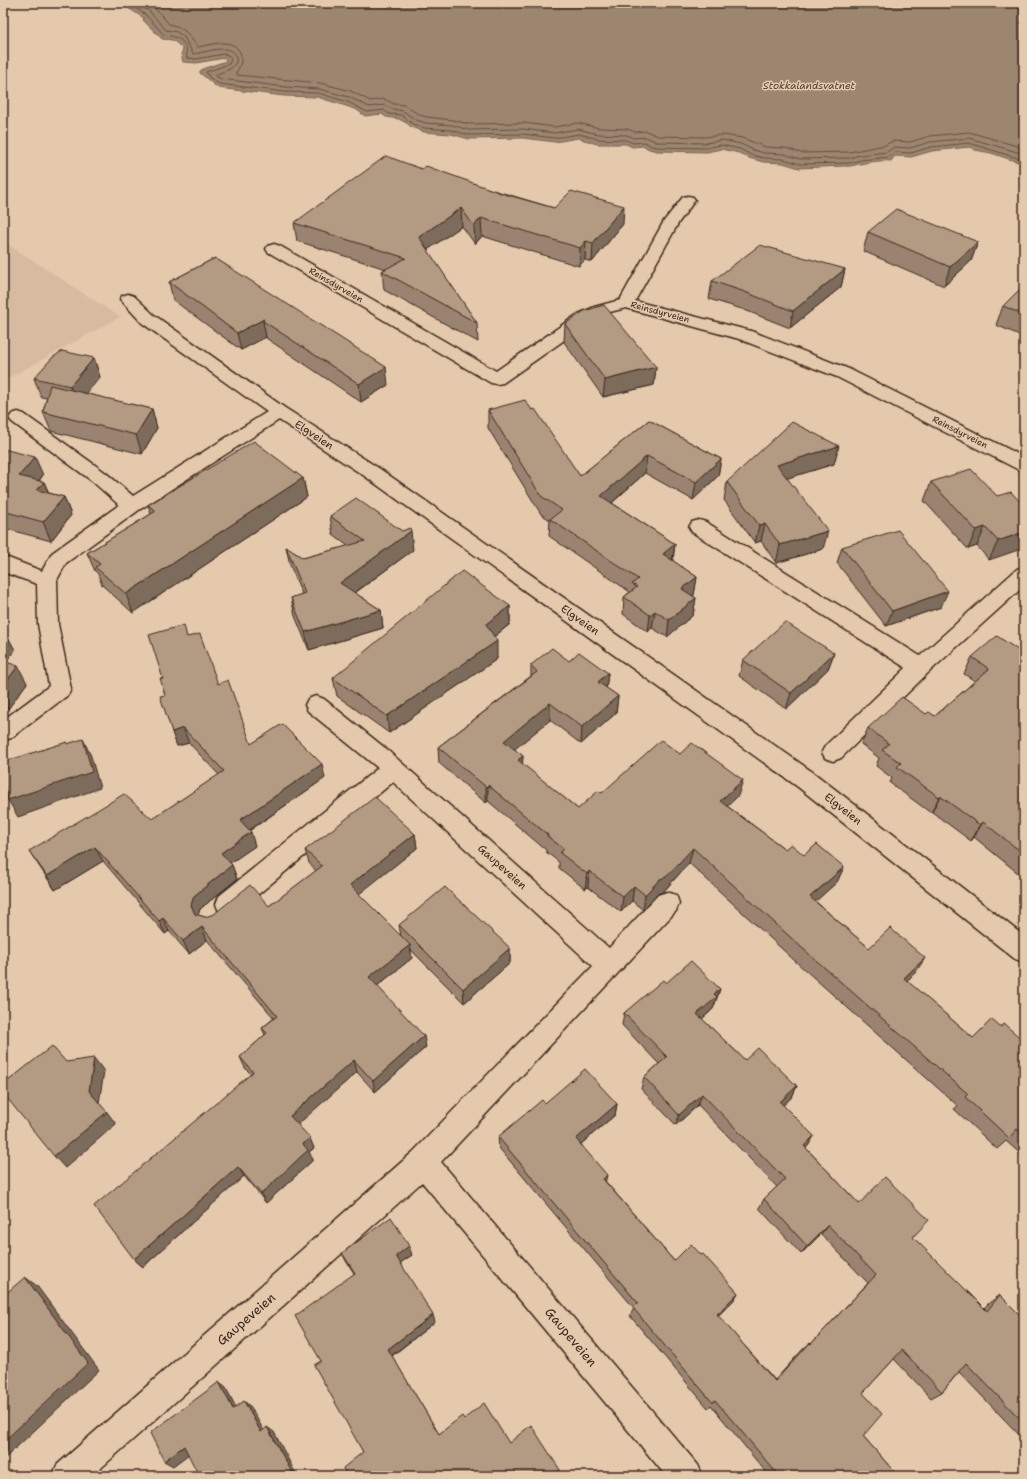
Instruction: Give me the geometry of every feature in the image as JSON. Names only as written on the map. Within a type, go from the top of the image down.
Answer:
[{"type":"street","points":[[626,303],[672,221],[688,200]]},
{"type":"street","name":"Reinsdyrveien","points":[[274,249],[497,379],[584,318],[600,310],[626,303],[745,335],[843,372],[1024,465]]},
{"type":"street","name":"Elgveien","points":[[128,299],[148,319],[279,412],[373,473],[806,780],[1024,951]]},
{"type":"street","points":[[3,732],[60,689],[48,624],[47,580],[59,558],[132,505],[279,412]]},
{"type":"street","points":[[18,418],[99,477],[132,505]]},
{"type":"street","points":[[699,527],[921,667]]},
{"type":"street","points":[[3,563],[7,566],[47,580]]},
{"type":"street","points":[[833,752],[921,667],[1024,574]]},
{"type":"street","name":"Gaupeveien","points":[[316,705],[393,769],[610,965]]},
{"type":"street","points":[[210,918],[393,769]]},
{"type":"street","name":"Gaupeveien","points":[[68,1476],[423,1162],[667,903]]},
{"type":"street","name":"Gaupeveien","points":[[423,1162],[688,1476]]},
{"type":"shaded area","points":[[3,241],[120,317],[3,381]]},
{"type":"water","name":"Stokkalandsvatnet","points":[[120,3],[1024,3],[1024,164],[969,147],[932,151],[911,157],[895,156],[891,161],[876,161],[850,166],[799,168],[783,163],[763,162],[739,153],[721,149],[707,152],[657,151],[644,146],[632,147],[626,144],[597,144],[578,138],[555,142],[523,138],[469,139],[451,134],[424,132],[411,127],[399,119],[386,117],[382,114],[365,116],[357,110],[317,97],[284,96],[218,88],[200,73],[200,71],[226,61],[225,58],[196,63],[183,62],[181,54],[183,50],[182,48],[173,40],[162,39],[143,20],[144,18]]},
{"type":"building","points":[[386,156],[422,169],[426,166],[501,193],[554,208],[571,191],[624,206],[593,243],[586,241],[580,248],[481,218],[474,226],[461,208],[419,237],[477,323],[382,271],[406,258],[294,223]]},
{"type":"building","points":[[896,209],[978,242],[950,267],[868,232]]},
{"type":"building","points":[[760,245],[845,269],[793,311],[712,281]]},
{"type":"building","points":[[215,258],[386,367],[359,384],[263,321],[264,319],[237,333],[169,282]]},
{"type":"building","points":[[1024,285],[1024,315],[1003,306]]},
{"type":"building","points":[[604,305],[656,367],[605,380],[565,324],[584,311]]},
{"type":"building","points":[[62,351],[94,358],[70,386],[34,378],[52,358]]},
{"type":"building","points":[[50,385],[152,409],[136,435],[43,412]]},
{"type":"building","points":[[525,400],[532,410],[535,409],[580,476],[649,420],[721,459],[696,482],[647,456],[601,496],[675,544],[663,554],[697,577],[682,589],[696,598],[669,620],[655,611],[650,615],[624,597],[637,587],[632,584],[638,579],[550,519],[562,510],[541,496],[488,410]]},
{"type":"building","points":[[792,422],[839,446],[777,465],[828,531],[780,545],[765,524],[759,525],[727,482]]},
{"type":"building","points":[[254,441],[303,478],[126,594],[95,567],[100,564],[87,553],[156,511],[148,505]]},
{"type":"building","points":[[3,449],[35,457],[19,476],[44,482],[37,490],[64,497],[43,522],[3,511]]},
{"type":"building","points":[[971,469],[997,496],[1011,492],[1024,506],[1024,532],[998,541],[985,527],[976,530],[931,482]]},
{"type":"building","points":[[356,498],[402,531],[410,528],[411,531],[340,583],[381,610],[305,632],[291,598],[305,593],[286,547],[303,558],[365,541],[330,516]]},
{"type":"building","points":[[898,530],[948,591],[892,611],[842,547]]},
{"type":"building","points":[[462,571],[510,606],[486,624],[497,641],[387,716],[333,678]]},
{"type":"building","points":[[785,622],[834,653],[791,693],[743,660]]},
{"type":"building","points":[[184,625],[187,637],[200,634],[218,684],[228,680],[251,744],[282,724],[322,764],[240,820],[251,832],[221,853],[232,865],[194,896],[191,905],[195,914],[205,917],[214,914],[250,885],[269,906],[322,866],[305,850],[375,797],[415,834],[350,885],[410,945],[369,977],[424,1036],[373,1081],[354,1060],[290,1116],[310,1138],[303,1144],[308,1150],[261,1194],[238,1167],[134,1259],[94,1206],[253,1072],[240,1057],[267,1033],[262,1028],[277,1016],[202,927],[183,941],[163,918],[159,921],[95,847],[47,876],[29,851],[124,794],[152,819],[224,771],[183,728],[172,732],[160,696],[165,695],[160,678],[163,679],[149,635]]},
{"type":"building","points":[[997,636],[1024,654],[1024,854],[983,822],[980,825],[897,767],[901,763],[882,750],[889,744],[868,728],[902,697],[926,714],[929,712],[935,716],[989,669],[972,657]]},
{"type":"building","points":[[552,648],[569,661],[579,652],[608,673],[598,682],[618,696],[582,727],[550,703],[504,741],[523,756],[518,760],[578,809],[598,791],[602,793],[661,740],[680,754],[692,743],[743,780],[720,801],[785,849],[791,844],[804,855],[817,844],[844,867],[810,897],[869,948],[890,928],[925,958],[904,978],[973,1038],[992,1019],[1001,1027],[1004,1024],[1024,1041],[1024,1135],[1017,1129],[1009,1138],[965,1097],[968,1094],[801,947],[693,848],[666,877],[660,879],[645,895],[634,886],[623,897],[589,871],[587,874],[560,853],[564,849],[547,836],[548,835],[488,785],[486,787],[438,747],[537,672],[531,665]]},
{"type":"building","points":[[3,661],[18,666],[3,686]]},
{"type":"building","points":[[83,739],[92,772],[8,800],[3,779],[3,762],[67,742],[67,744]]},
{"type":"building","points":[[445,887],[510,948],[463,989],[399,925]]},
{"type":"building","points":[[691,961],[720,989],[714,994],[717,997],[697,1014],[745,1060],[758,1048],[797,1086],[780,1102],[814,1136],[804,1146],[859,1204],[885,1177],[929,1220],[913,1237],[987,1311],[1000,1295],[1024,1319],[1024,1423],[966,1363],[942,1392],[902,1350],[863,1393],[882,1414],[863,1436],[898,1476],[779,1476],[715,1400],[713,1403],[633,1308],[638,1303],[498,1137],[542,1100],[545,1103],[585,1069],[617,1104],[576,1139],[607,1175],[603,1179],[674,1261],[691,1244],[701,1255],[703,1254],[738,1293],[717,1314],[775,1381],[876,1275],[828,1225],[807,1246],[764,1199],[785,1179],[702,1094],[679,1115],[644,1077],[667,1057],[624,1013],[663,980],[666,983]]},
{"type":"building","points":[[52,1046],[66,1062],[94,1058],[89,1091],[107,1112],[54,1156],[3,1093],[3,1085]]},
{"type":"building","points":[[391,1217],[409,1246],[396,1256],[433,1315],[388,1349],[439,1434],[462,1416],[464,1419],[484,1403],[509,1443],[531,1425],[560,1470],[553,1476],[347,1476],[343,1468],[363,1452],[314,1365],[321,1361],[295,1316],[355,1273],[342,1253]]},
{"type":"building","points":[[25,1277],[88,1363],[3,1442],[3,1296]]},
{"type":"building","points":[[219,1382],[233,1409],[244,1401],[261,1432],[267,1427],[294,1476],[199,1476],[184,1446],[164,1461],[150,1433]]}]
